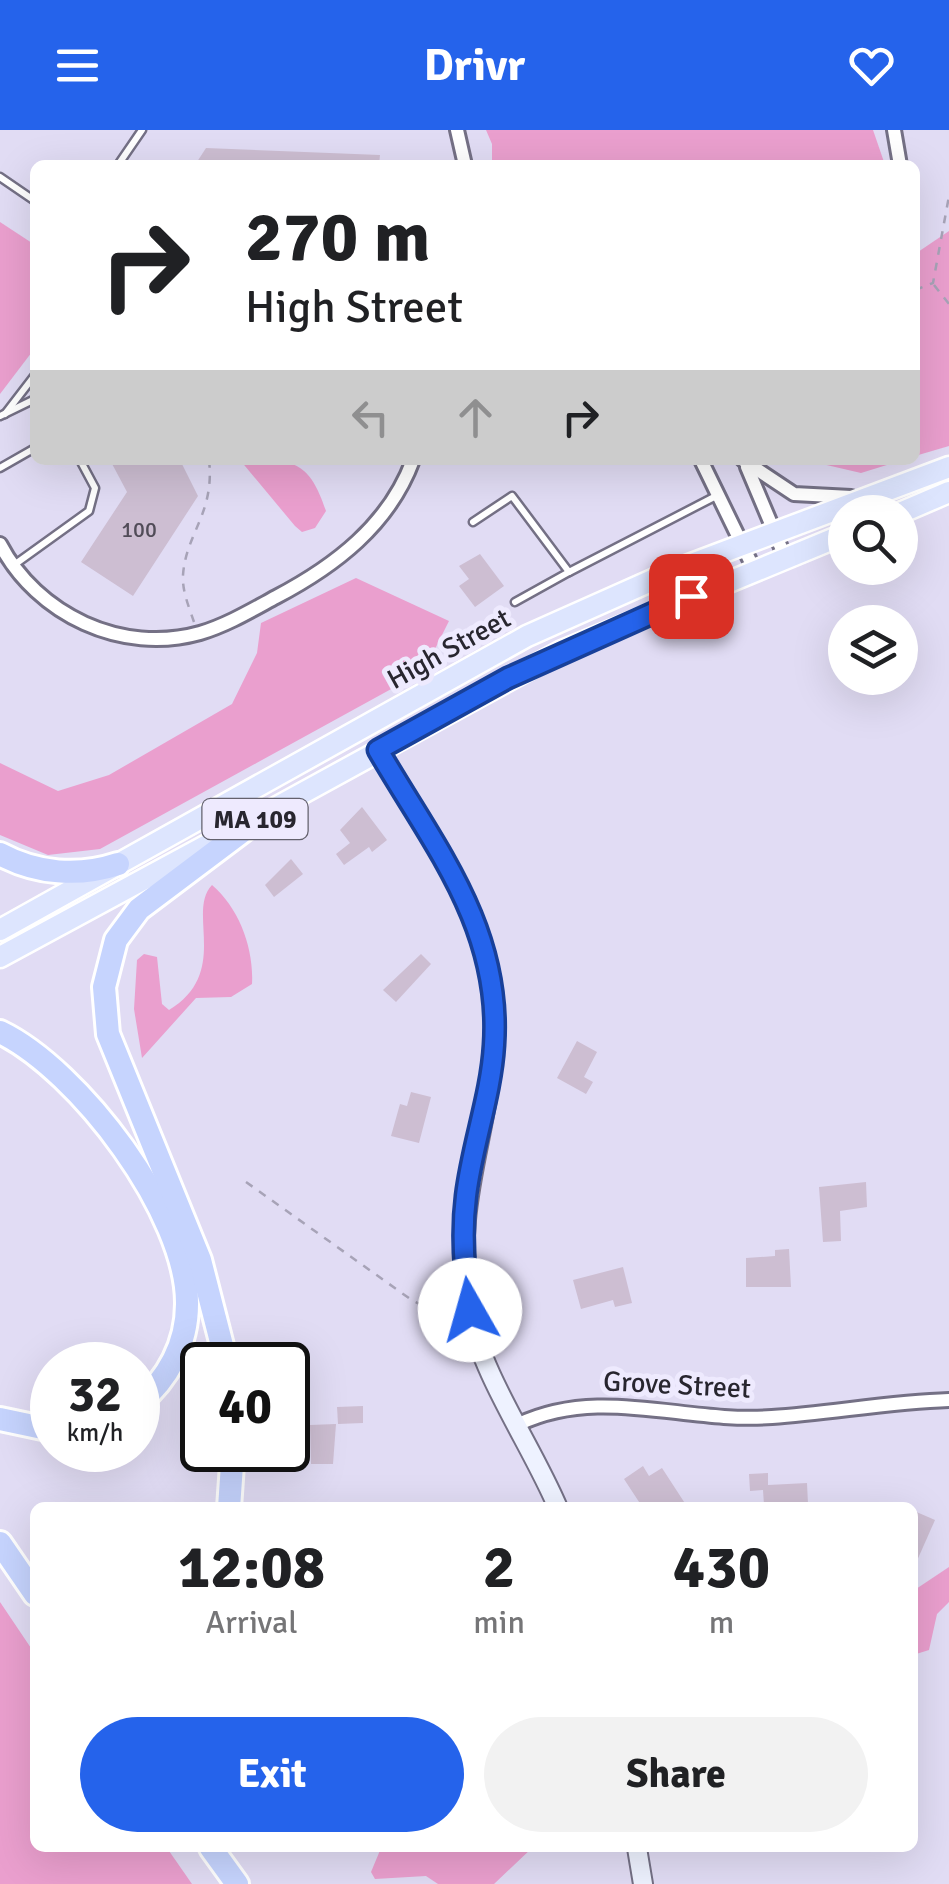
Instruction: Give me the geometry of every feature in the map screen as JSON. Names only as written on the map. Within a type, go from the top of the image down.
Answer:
[{"type":"highway","points":[[222,1342],[206,1277],[108,1034],[104,987],[116,940],[139,908],[268,812]]},
{"type":"highway","points":[[0,854],[25,866],[61,872],[118,864]]},
{"type":"highway","points":[[0,1032],[51,1067],[104,1125],[152,1198],[177,1251],[187,1291],[183,1337],[160,1379]]},
{"type":"highway","points":[[0,1419],[30,1425]]},
{"type":"highway","points":[[229,1502],[231,1472]]},
{"type":"highway","points":[[0,1543],[30,1587]]},
{"type":"highway","points":[[214,1852],[234,1880]]},
{"type":"highway","points":[[225,1852],[234,1880]]},
{"type":"main road","name":"High Street","points":[[0,930],[527,636],[775,531],[949,466]]},
{"type":"main road","points":[[918,505],[949,492]]},
{"type":"main road","name":"High Street","points":[[0,958],[536,664],[828,541]]},
{"type":"street","points":[[457,130],[464,160]]},
{"type":"street","points":[[894,130],[899,160]]},
{"type":"street","points":[[0,544],[13,566],[47,602],[88,626],[140,638],[198,634],[299,585],[344,555],[381,517],[409,465]]},
{"type":"street","points":[[704,465],[754,569]]},
{"type":"street","points":[[745,465],[785,557]]},
{"type":"street","points":[[749,465],[770,482],[806,497],[839,498],[882,492]]},
{"type":"street","points":[[378,750],[466,895],[482,947],[492,1003],[494,1049],[463,1220],[470,1310],[482,1352],[555,1502]]},
{"type":"street","name":"Grove Street","points":[[519,1424],[553,1412],[610,1406],[771,1418],[880,1403],[949,1400]]},
{"type":"street","points":[[638,1852],[644,1884]]},
{"type":"lane","points":[[121,160],[142,130]]},
{"type":"lane","points":[[0,177],[30,198]]},
{"type":"lane","points":[[2,415],[30,382]]},
{"type":"lane","points":[[2,415],[30,401]]},
{"type":"lane","points":[[0,468],[30,451]]},
{"type":"lane","points":[[13,566],[89,511],[95,488],[83,465]]},
{"type":"lane","points":[[515,602],[721,494]]},
{"type":"lane","points":[[474,522],[512,496],[569,572]]},
{"type":"path","points":[[949,196],[933,283],[949,304]]},
{"type":"path","points":[[920,288],[933,283]]},
{"type":"path","points":[[198,634],[183,579],[208,510],[210,465]]},
{"type":"path","points":[[246,1182],[412,1301],[440,1313],[470,1310]]},
{"type":"shaded area","points":[[486,130],[873,130],[883,160],[492,160],[492,144]]},
{"type":"shaded area","points":[[0,222],[30,242],[30,355],[0,394]]},
{"type":"shaded area","points":[[949,231],[949,446],[920,455],[920,251]]},
{"type":"shaded area","points":[[244,465],[295,465],[312,480],[326,511],[315,528],[302,532]]},
{"type":"shaded area","points":[[827,465],[887,465],[861,473]]},
{"type":"shaded area","points":[[356,578],[449,621],[424,671],[100,849],[48,855],[0,835],[0,763],[58,791],[109,775],[232,704],[257,653],[261,623]]},
{"type":"shaded area","points":[[212,885],[230,905],[243,930],[252,984],[231,997],[196,998],[142,1058],[134,1009],[137,960],[144,954],[157,957],[162,1004],[169,1010],[188,995],[203,961],[203,911]]},
{"type":"shaded area","points":[[949,1567],[949,1602],[937,1614],[929,1650],[918,1653],[918,1588]]},
{"type":"shaded area","points":[[0,1602],[30,1647],[30,1852],[170,1852],[192,1884],[0,1884]]},
{"type":"shaded area","points":[[379,1852],[528,1852],[494,1884],[438,1884],[426,1876],[375,1879],[371,1872]]},
{"type":"building","points":[[206,148],[380,155],[380,160],[198,160]]},
{"type":"building","points":[[113,465],[182,465],[198,496],[133,596],[81,562],[127,492]]},
{"type":"building","points":[[480,554],[504,586],[475,607],[459,586],[469,579],[459,566]]},
{"type":"building","points":[[362,807],[387,840],[344,865],[336,854],[350,843],[340,830]]},
{"type":"building","points":[[291,859],[303,874],[274,897],[265,885]]},
{"type":"building","points":[[421,954],[431,964],[396,1002],[383,990]]},
{"type":"building","points":[[577,1041],[597,1052],[584,1077],[593,1082],[586,1094],[557,1078]]},
{"type":"building","points":[[411,1092],[431,1097],[419,1143],[391,1136],[400,1104],[407,1106]]},
{"type":"building","points":[[866,1182],[867,1207],[840,1211],[841,1241],[823,1242],[819,1187]]},
{"type":"building","points":[[789,1249],[791,1287],[746,1287],[746,1258],[775,1256],[775,1250]]},
{"type":"building","points":[[623,1267],[632,1303],[615,1307],[613,1300],[581,1309],[573,1280]]},
{"type":"building","points":[[363,1406],[363,1423],[338,1424],[337,1407]]},
{"type":"building","points":[[336,1424],[333,1464],[311,1464],[310,1425]]},
{"type":"building","points":[[643,1466],[649,1476],[662,1468],[684,1502],[639,1502],[624,1479]]},
{"type":"building","points":[[768,1473],[768,1485],[807,1483],[808,1502],[764,1502],[763,1490],[750,1491],[749,1474]]},
{"type":"building","points":[[918,1513],[935,1520],[918,1558]]},
{"type":"route","points":[[470,1310],[462,1246],[463,1220],[494,1049],[492,1003],[482,947],[466,895],[378,750],[508,678],[691,596]]}]
